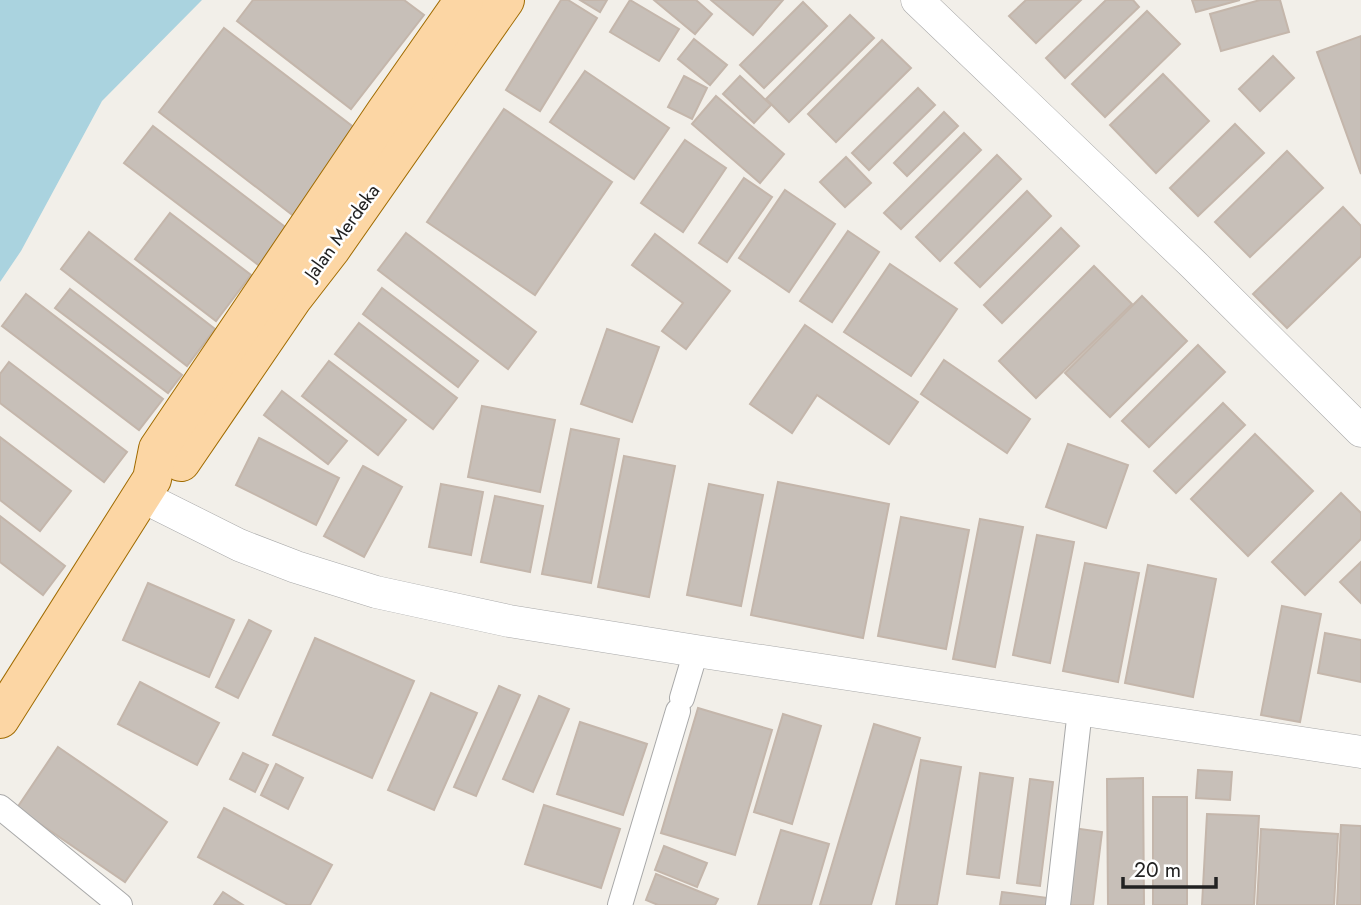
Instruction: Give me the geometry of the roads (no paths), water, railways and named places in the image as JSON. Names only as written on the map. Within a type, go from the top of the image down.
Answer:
[{"type":"main road","name":"Jalan Merdeka","points":[[0,719],[158,472],[282,290],[385,113],[464,0]]},
{"type":"main road","name":"Jalan Merdeka","points":[[282,290],[331,249],[505,0]]},
{"type":"street","points":[[917,0],[1194,265],[1361,431]]},
{"type":"street","points":[[158,472],[239,545],[296,567],[376,592],[509,621],[1361,752]]},
{"type":"street","points":[[620,905],[696,651]]},
{"type":"street","points":[[1058,905],[1080,709]]},
{"type":"street","points":[[0,807],[120,905]]},
{"type":"water","points":[[0,0],[202,0],[102,101],[21,251],[0,282]]}]
